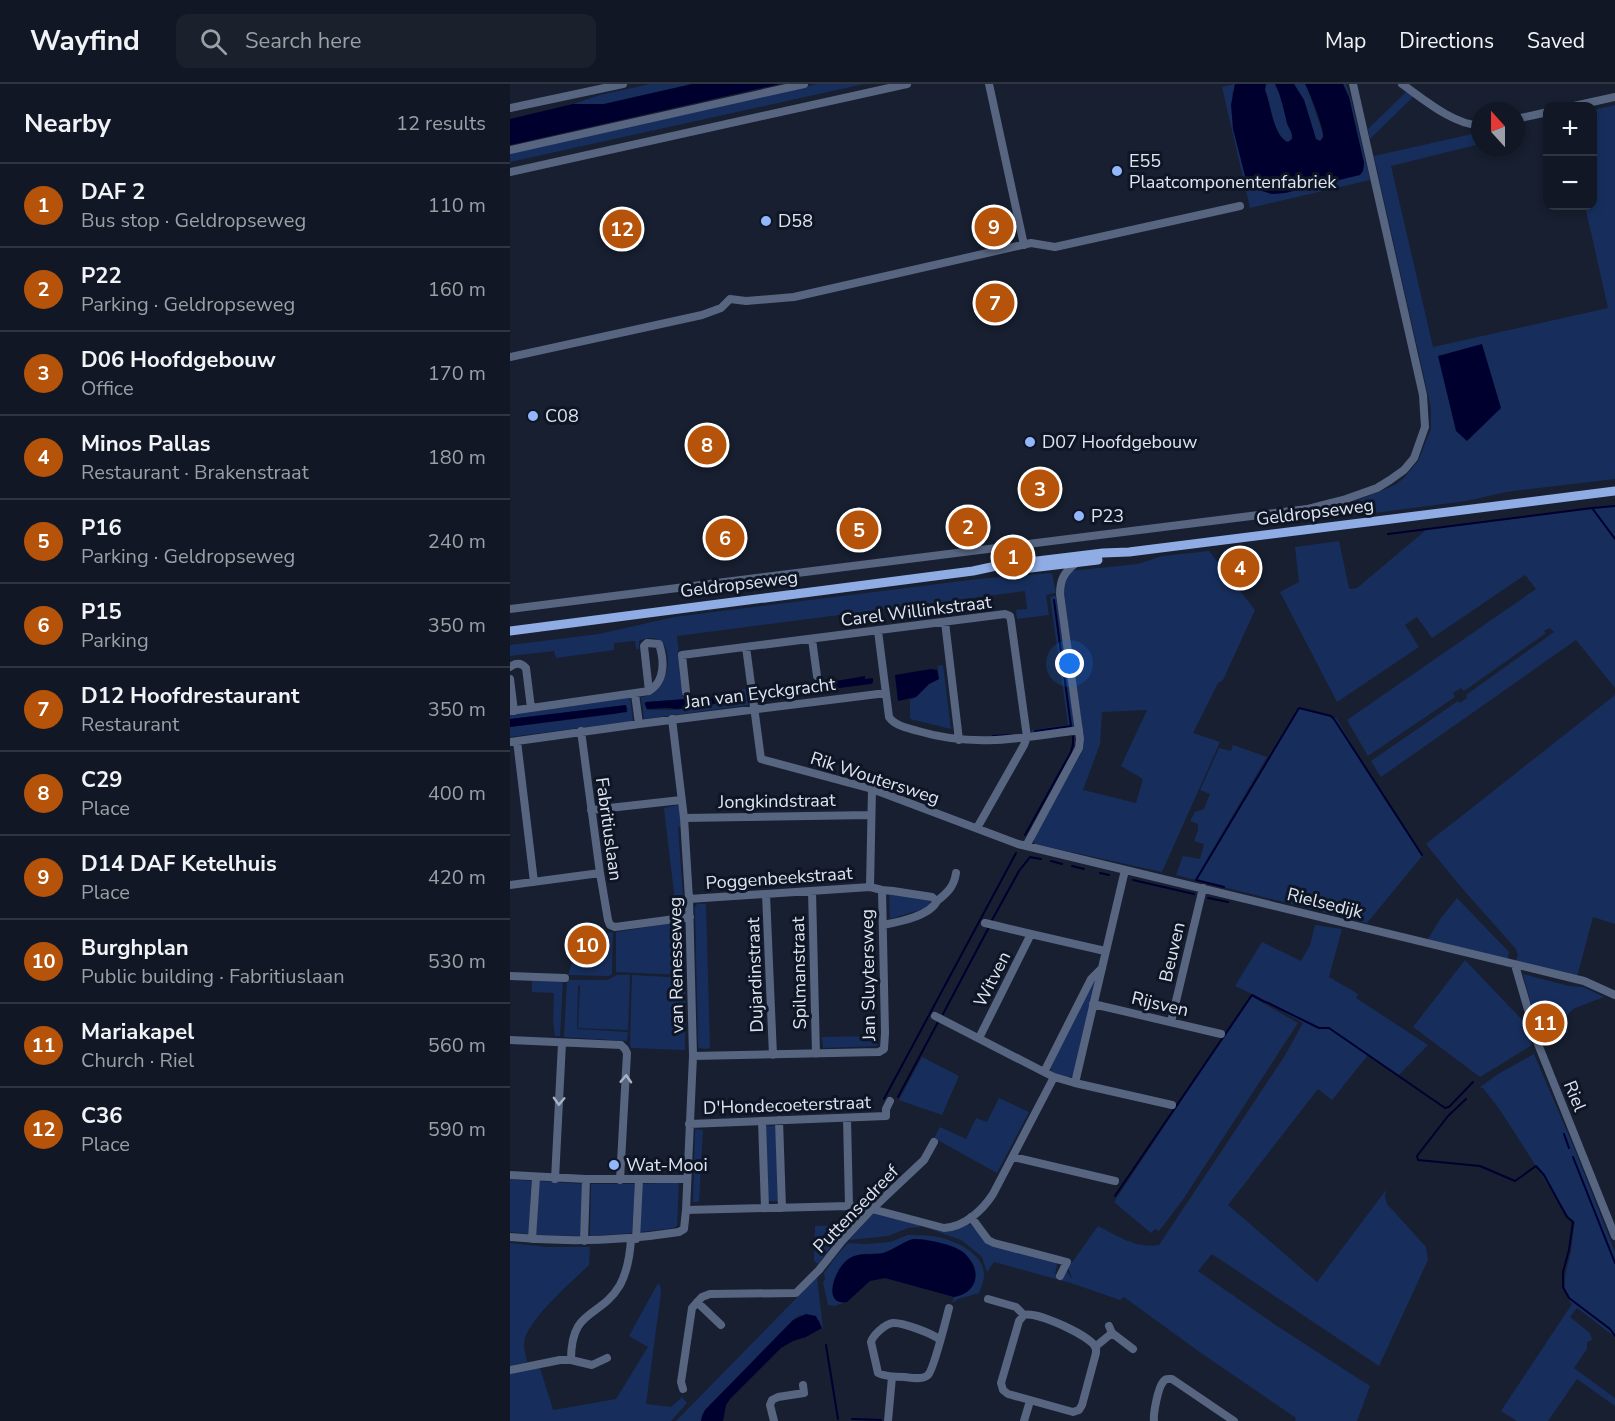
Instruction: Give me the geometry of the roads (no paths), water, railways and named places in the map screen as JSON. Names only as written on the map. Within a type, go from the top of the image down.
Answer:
[{"type":"main road","name":"Geldropseweg","points":[[510,632],[973,571],[996,566],[1102,553],[1249,540],[1615,491]]},
{"type":"main road","name":"Geldropseweg","points":[[973,571],[997,571],[1076,563],[1130,552]]},
{"type":"street","points":[[510,108],[624,84]]},
{"type":"street","points":[[510,150],[804,84]]},
{"type":"street","points":[[510,172],[907,84]]},
{"type":"street","points":[[989,84],[1024,245]]},
{"type":"street","points":[[510,609],[1307,509],[1346,499],[1377,488],[1390,480],[1404,470],[1414,458],[1425,427],[1424,408],[1353,84]]},
{"type":"street","points":[[1402,84],[1456,120],[1471,124]]},
{"type":"street","points":[[1592,102],[1615,97]]},
{"type":"street","points":[[1525,117],[1543,113]]},
{"type":"street","points":[[510,357],[702,315],[722,308],[730,299],[746,301],[794,297],[1032,243],[1055,247],[1240,206]]},
{"type":"street","points":[[1026,846],[1078,752],[1080,744],[1060,594],[1062,577],[1076,563]]},
{"type":"street","name":"Carel Willinkstraat","points":[[686,692],[682,655],[1005,614],[1010,616],[1011,621],[1027,738]]},
{"type":"street","points":[[945,622],[959,740]]},
{"type":"street","points":[[878,631],[890,717],[896,724],[932,735],[959,740],[996,741],[1078,730]]},
{"type":"street","points":[[812,639],[817,676]]},
{"type":"street","name":"Jan van Eyckgracht","points":[[647,643],[659,644],[663,657],[662,672],[657,685],[649,691],[644,646],[647,643]]},
{"type":"street","points":[[746,648],[754,710]]},
{"type":"street","points":[[510,667],[523,664],[526,668],[531,708]]},
{"type":"street","points":[[510,679],[512,711],[649,691]]},
{"type":"street","name":"Jan van Eyckgracht","points":[[513,742],[639,723],[886,693]]},
{"type":"street","points":[[635,694],[639,723]]},
{"type":"street","name":"Rik Woutersweg","points":[[754,710],[761,759],[872,789],[1026,846]]},
{"type":"street","name":"van Renesseweg","points":[[672,719],[684,818],[690,917],[693,1056],[686,1210]]},
{"type":"street","name":"Fabritiuslaan","points":[[581,731],[600,873],[610,925],[615,927],[690,917]]},
{"type":"street","points":[[977,828],[1027,738]]},
{"type":"street","points":[[513,742],[534,882]]},
{"type":"street","name":"Jan Sluytersweg","points":[[693,1056],[879,1052],[884,1049],[882,890],[870,887],[872,789]]},
{"type":"street","points":[[591,810],[681,800]]},
{"type":"street","name":"Jongkindstraat","points":[[684,818],[871,815]]},
{"type":"street","name":"Rielsedijk","points":[[1026,846],[1584,981],[1615,995]]},
{"type":"street","points":[[1075,1083],[1125,870]]},
{"type":"street","points":[[510,885],[600,873]]},
{"type":"street","points":[[883,925],[927,912],[947,893],[956,873]]},
{"type":"street","name":"Poggenbeekstraat","points":[[689,899],[870,887]]},
{"type":"street","name":"Beuven","points":[[1172,1022],[1203,888]]},
{"type":"street","points":[[882,890],[932,897],[937,901]]},
{"type":"street","name":"Spilmanstraat","points":[[812,891],[816,1054]]},
{"type":"street","name":"Dujardinstraat","points":[[766,894],[773,1055]]},
{"type":"street","name":"Witven","points":[[985,923],[1105,951]]},
{"type":"street","name":"Witven","points":[[979,1038],[1031,934]]},
{"type":"street","name":"Riel","points":[[1515,965],[1538,1044],[1615,1236]]},
{"type":"street","points":[[1044,1072],[1090,979],[1102,968]]},
{"type":"street","points":[[510,976],[565,978]]},
{"type":"street","name":"Rijsven","points":[[1093,1004],[1221,1034]]},
{"type":"street","points":[[935,1016],[1054,1077],[1172,1105]]},
{"type":"street","points":[[510,1040],[621,1045],[625,1049],[627,1053],[620,1180]]},
{"type":"street","points":[[555,1179],[562,1043]]},
{"type":"street","points":[[510,1237],[584,1241],[633,1239],[679,1232],[684,1229],[686,1210],[849,1206],[872,1209],[944,1228],[953,1228],[961,1225],[988,1203],[1054,1077]]},
{"type":"street","name":"D'Hondecoeterstraat","points":[[689,1124],[886,1116],[886,1109],[890,1101]]},
{"type":"street","points":[[847,1118],[849,1206]]},
{"type":"street","points":[[779,1120],[782,1208]]},
{"type":"street","points":[[762,1121],[765,1208]]},
{"type":"street","name":"Puttensedreef","points":[[697,1302],[710,1294],[796,1293],[872,1209],[924,1160],[934,1142]]},
{"type":"street","points":[[1013,1157],[1115,1181]]},
{"type":"street","points":[[510,1175],[555,1179],[687,1179]]},
{"type":"street","points":[[532,1239],[536,1177]]},
{"type":"street","points":[[584,1241],[586,1179]]},
{"type":"street","points":[[571,1360],[571,1344],[580,1322],[619,1286],[627,1267],[633,1239],[639,1180]]},
{"type":"street","points":[[971,1217],[988,1240],[994,1243],[1067,1262],[1060,1276]]},
{"type":"street","points":[[988,1299],[1016,1307],[1024,1315]]},
{"type":"street","points":[[683,1389],[681,1382],[692,1308],[697,1302],[721,1325]]},
{"type":"street","points":[[940,1340],[931,1334],[892,1323],[872,1337],[871,1342],[878,1373],[892,1377],[921,1378],[927,1376],[931,1370],[940,1340],[949,1308]]},
{"type":"street","points":[[1031,1314],[1055,1321],[1091,1342],[1095,1347],[1096,1353],[1079,1410],[1073,1412],[1030,1401],[1008,1394],[1003,1390],[1001,1383],[1019,1321],[1024,1315],[1031,1314]]},
{"type":"street","points":[[1095,1347],[1110,1330],[1133,1348]]},
{"type":"street","points":[[510,1370],[571,1360],[595,1368],[607,1358]]},
{"type":"street","points":[[888,1421],[892,1377]]},
{"type":"street","points":[[1154,1421],[1162,1383],[1167,1379],[1172,1379],[1234,1421]]},
{"type":"street","points":[[774,1421],[770,1406],[772,1400],[804,1393],[803,1385]]},
{"type":"street","points":[[1024,1421],[1030,1401]]},
{"type":"waterway","points":[[1615,506],[1592,508],[1615,539]]},
{"type":"waterway","points":[[1388,534],[1592,508]]},
{"type":"waterway","points":[[1035,731],[1071,726],[1054,600]]},
{"type":"waterway","points":[[1224,887],[1196,880],[1299,708],[1331,716],[1334,719],[1422,855]]},
{"type":"waterway","points":[[993,736],[1011,735]]},
{"type":"waterway","points":[[1025,835],[1071,752],[1073,737]]},
{"type":"waterway","points":[[884,1099],[1016,853]]},
{"type":"waterway","points":[[992,920],[1019,871],[1030,857],[1041,859]]},
{"type":"waterway","points":[[1051,861],[1062,864]]},
{"type":"waterway","points":[[1072,866],[1084,869]]},
{"type":"waterway","points":[[1100,873],[1109,875]]},
{"type":"waterway","points":[[1133,880],[1194,894]]},
{"type":"waterway","points":[[1208,898],[1228,902]]},
{"type":"waterway","points":[[943,1014],[989,927]]},
{"type":"waterway","points":[[1115,1196],[1252,995],[1265,1002]]},
{"type":"waterway","points":[[1266,1002],[1319,1028],[1329,1028],[1445,1108],[1449,1107],[1473,1082]]},
{"type":"waterway","points":[[898,1097],[938,1022]]},
{"type":"waterway","points":[[1466,1099],[1448,1116],[1417,1156],[1418,1160],[1480,1166],[1515,1181],[1536,1166],[1544,1175],[1567,1217],[1573,1222],[1563,1272],[1563,1287],[1569,1298],[1610,1329],[1615,1336]]},
{"type":"waterway","points":[[1564,1134],[1569,1148]]},
{"type":"waterway","points":[[1573,1157],[1615,1263]]},
{"type":"waterway","points":[[826,1345],[838,1419]]},
{"type":"waterway","points":[[852,1419],[881,1420]]},
{"type":"place","name":"E55 Plaatcomponentenfabriek","points":[[1117,171]]},
{"type":"place","name":"D58","points":[[766,221]]},
{"type":"place","name":"D14 DAF Ketelhuis","points":[[994,227]]},
{"type":"place","name":"C36","points":[[622,229]]},
{"type":"place","name":"D12 Hoofdrestaurant","points":[[995,303]]},
{"type":"place","name":"C08","points":[[533,416]]},
{"type":"place","name":"D07 Hoofdgebouw","points":[[1030,442]]},
{"type":"place","name":"C29","points":[[707,445]]},
{"type":"place","name":"D06 Hoofdgebouw","points":[[1040,489]]},
{"type":"place","name":"P23","points":[[1079,516]]},
{"type":"place","name":"P22","points":[[968,527]]},
{"type":"place","name":"P16","points":[[859,530]]},
{"type":"place","name":"P15","points":[[725,538]]},
{"type":"place","name":"DAF 2","points":[[1013,557]]},
{"type":"place","name":"Minos Pallas","points":[[1240,568]]},
{"type":"place","name":"Burghplan","points":[[587,945]]},
{"type":"place","name":"Mariakapel","points":[[1545,1023]]},
{"type":"place","name":"Wat-Mooi","points":[[614,1165]]}]
